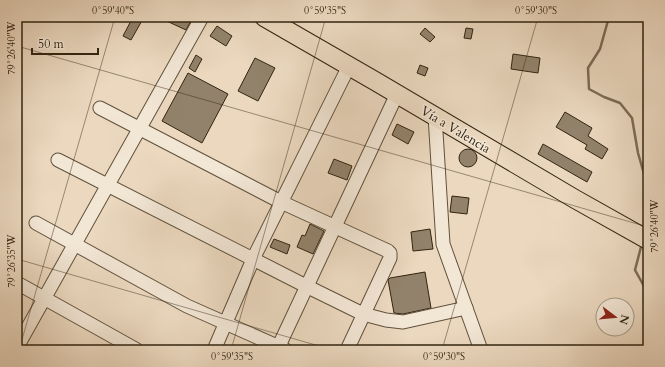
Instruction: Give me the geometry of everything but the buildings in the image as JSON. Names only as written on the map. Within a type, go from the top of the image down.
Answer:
[{"type":"highway","name":"Vía a Valencia","points":[[264,17],[435,116],[575,200],[645,238]]},
{"type":"street","points":[[17,347],[202,17]]},
{"type":"street","points":[[214,350],[253,259],[349,66]]},
{"type":"street","points":[[36,223],[187,306],[280,349],[306,286],[397,94]]},
{"type":"street","points":[[100,108],[281,202],[388,251],[390,253],[390,258],[347,350]]},
{"type":"street","points":[[435,116],[442,244],[482,350]]},
{"type":"street","points":[[58,160],[363,314],[386,320],[403,322],[466,308]]},
{"type":"street","points":[[17,283],[137,350]]},
{"type":"waterway","points":[[609,17],[600,49],[588,68],[589,89],[620,103],[632,118],[638,153],[648,188]]},
{"type":"waterway","points":[[646,231],[648,224]]},
{"type":"waterway","points":[[642,243],[635,270],[645,288],[648,289]]}]
